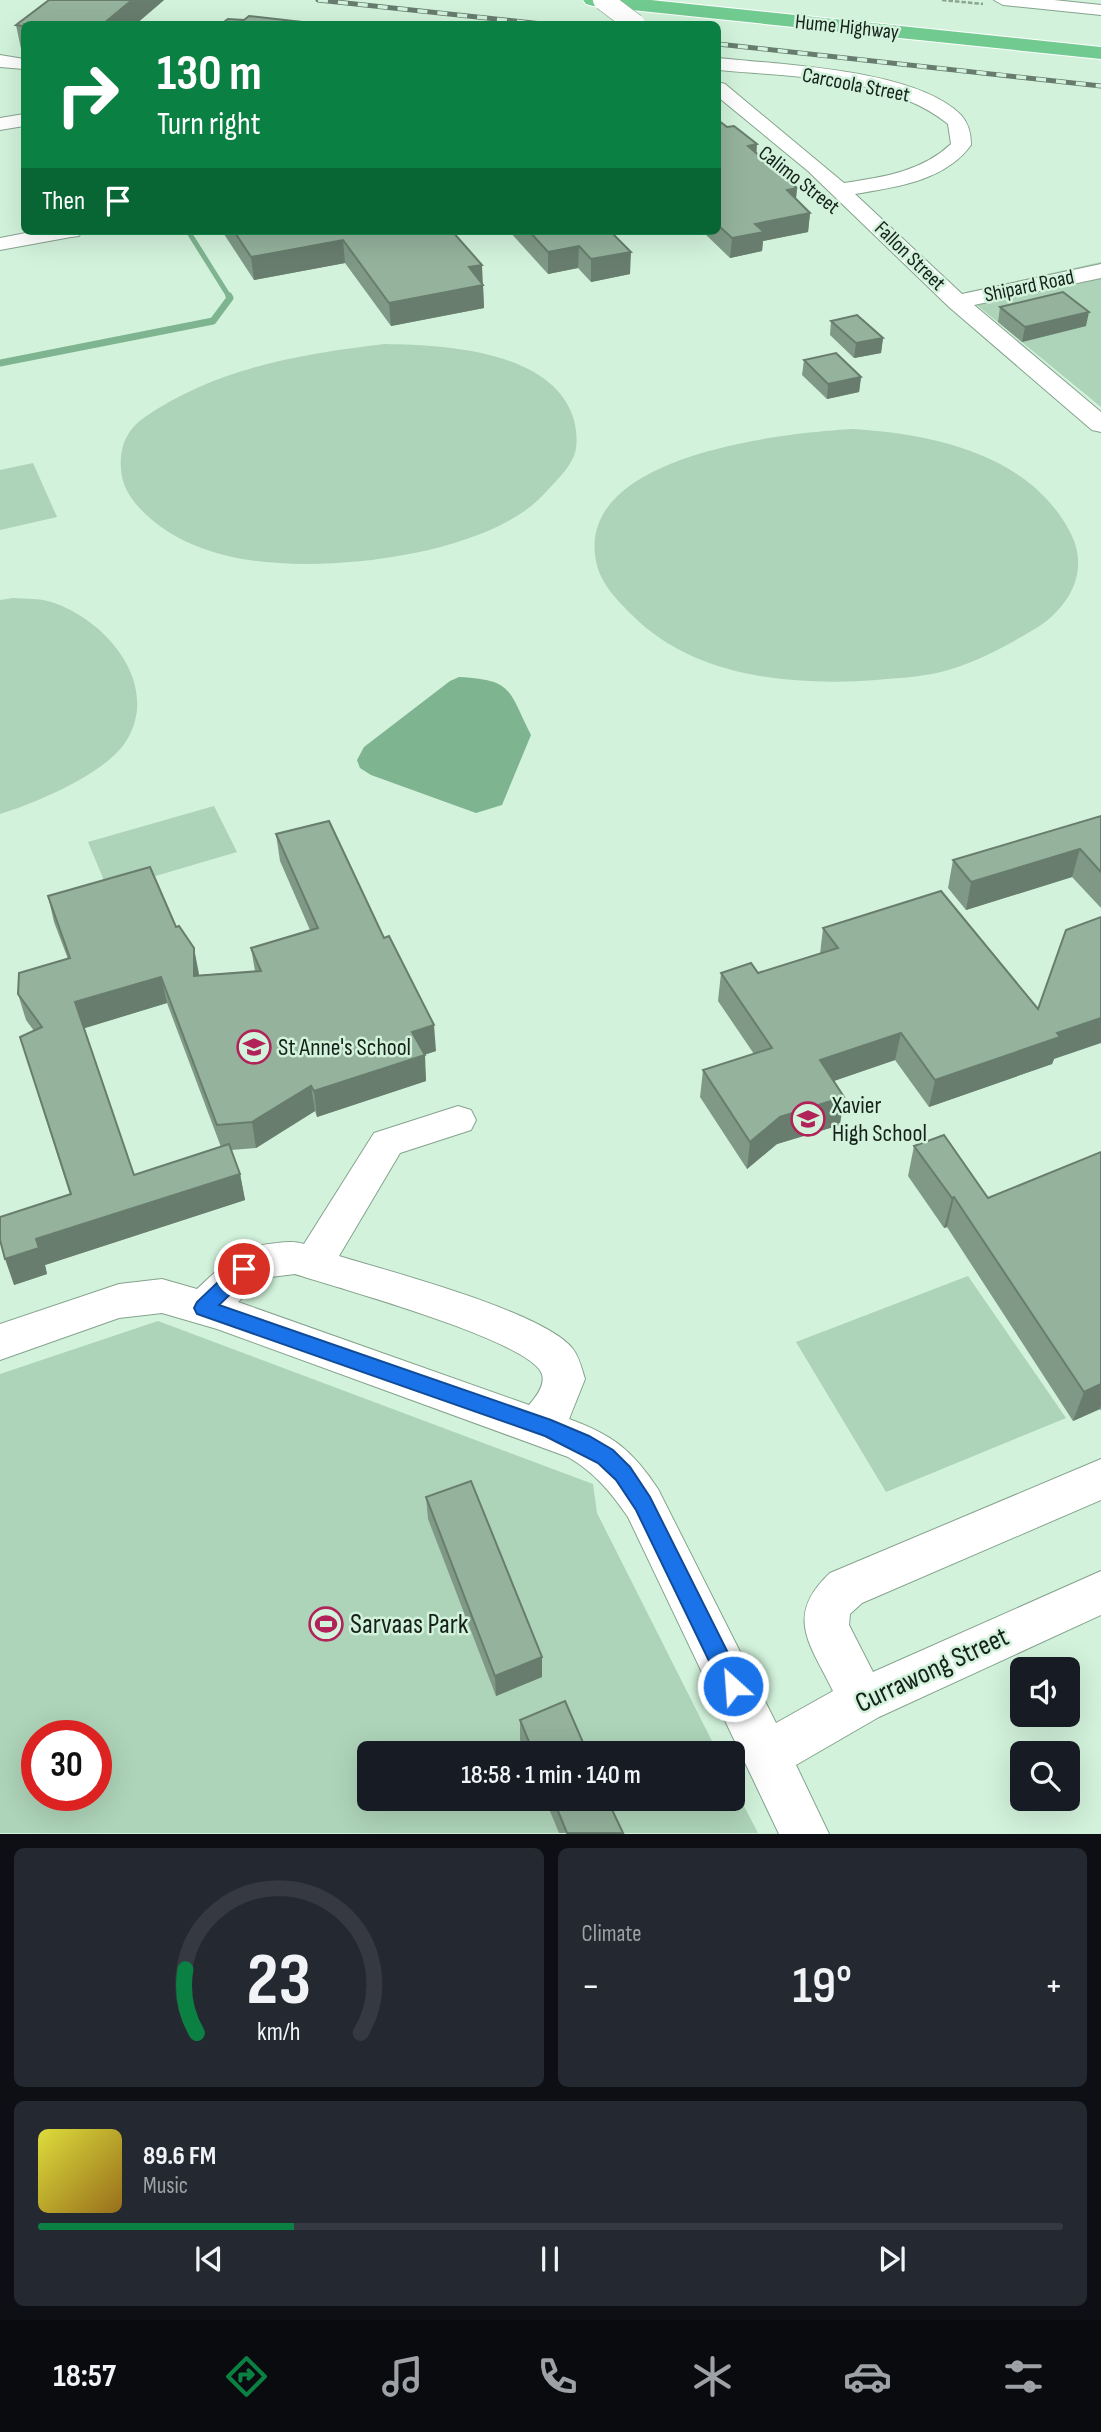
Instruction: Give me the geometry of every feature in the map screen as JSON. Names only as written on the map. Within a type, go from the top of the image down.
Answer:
[{"type":"highway","name":"Hume Highway","points":[[593,0],[1101,53]]},
{"type":"highway","name":"Hume Highway","points":[[750,0],[1101,37]]},
{"type":"street","points":[[603,0],[631,21]]},
{"type":"street","points":[[1003,0],[1101,10]]},
{"type":"street","points":[[0,61],[21,64]]},
{"type":"street","name":"Carcoola Street","points":[[721,64],[885,86],[925,99],[946,111],[956,121],[961,131],[961,145],[944,162],[908,177],[842,190]]},
{"type":"street","name":"Fallon Street","points":[[721,90],[842,190],[957,302],[1101,425]]},
{"type":"street","points":[[0,124],[21,120]]},
{"type":"street","name":"Calimo Street","points":[[759,148],[864,231],[919,265]]},
{"type":"street","points":[[0,244],[49,235]]},
{"type":"street","name":"Shipard Road","points":[[957,302],[1101,271]]},
{"type":"street","points":[[314,1262],[387,1143],[458,1119]]},
{"type":"street","points":[[204,1308],[238,1274],[260,1261],[295,1258],[483,1319],[546,1349],[559,1362],[564,1378],[555,1405],[538,1426]]},
{"type":"street","points":[[0,1342],[139,1297],[162,1296],[204,1308],[538,1426],[582,1443],[606,1457],[623,1473],[643,1503],[806,1833]]},
{"type":"street","points":[[862,1700],[826,1627],[829,1604],[846,1588],[1101,1479]]},
{"type":"street","name":"Currawong Street","points":[[766,1755],[862,1700],[1101,1593]]},
{"type":"shaded area","points":[[1101,262],[1101,407],[978,306],[966,292]]},
{"type":"shaded area","points":[[385,344],[464,350],[519,365],[542,377],[561,395],[573,417],[576,445],[569,464],[544,494],[517,516],[480,534],[438,548],[345,563],[259,561],[204,549],[176,536],[151,519],[127,491],[122,477],[121,461],[125,439],[133,427],[145,417],[172,400],[201,386],[260,366]]},
{"type":"shaded area","points":[[853,429],[916,436],[948,444],[1007,468],[1033,486],[1055,508],[1077,550],[1078,564],[1072,590],[1056,613],[1000,649],[941,672],[844,682],[778,679],[715,665],[685,653],[657,636],[632,615],[605,584],[596,561],[598,525],[618,496],[650,473],[691,456],[736,444],[781,436]]},
{"type":"shaded area","points":[[33,463],[57,517],[0,530],[0,470]]},
{"type":"shaded area","points":[[37,599],[71,610],[107,637],[131,674],[137,695],[136,716],[128,738],[119,751],[105,763],[71,785],[0,814],[0,600]]},
{"type":"shaded area","points":[[459,677],[490,681],[507,690],[531,735],[502,805],[476,813],[371,775],[360,768],[357,760],[364,747],[450,681]]},
{"type":"shaded area","points":[[214,806],[237,852],[108,890],[88,842]]},
{"type":"shaded area","points":[[968,1276],[1066,1418],[886,1492],[796,1342]]},
{"type":"shaded area","name":"Sarvaas Park","points":[[158,1321],[593,1484],[597,1513],[712,1741],[357,1741],[357,1811],[745,1811],[745,1808],[758,1833],[0,1833],[0,1374]]},
{"type":"building","points":[[49,0],[132,0],[107,21],[21,21]]},
{"type":"building","points":[[249,16],[293,21],[225,21],[244,20]]},
{"type":"building","points":[[721,122],[727,127],[734,126],[757,144],[748,146],[797,188],[787,190],[810,213],[755,224],[764,232],[732,238],[721,228]]},
{"type":"building","points":[[237,235],[456,235],[482,265],[469,267],[483,285],[389,303],[343,240],[251,257]]},
{"type":"building","points":[[533,235],[614,235],[631,252],[591,259],[579,246],[548,252]]},
{"type":"building","points":[[1063,292],[1089,312],[1025,327],[1000,307]]},
{"type":"building","points":[[857,315],[883,338],[856,343],[831,321]]},
{"type":"building","points":[[836,353],[861,377],[828,384],[804,360]]},
{"type":"building","points":[[1101,816],[1101,872],[1080,849],[971,882],[953,860]]},
{"type":"building","points":[[329,821],[384,938],[389,936],[434,1025],[412,1032],[425,1055],[314,1091],[311,1086],[252,1122],[217,1125],[161,977],[75,1002],[134,1175],[229,1144],[240,1174],[36,1239],[39,1248],[5,1259],[0,1240],[0,1217],[71,1194],[20,1037],[42,1027],[18,994],[19,973],[70,958],[48,896],[150,867],[176,927],[179,926],[194,948],[194,976],[261,971],[251,948],[318,928],[276,834]]},
{"type":"building","points":[[941,891],[1038,1009],[1066,930],[1101,917],[1101,1018],[1057,1033],[1060,1037],[935,1080],[901,1033],[820,1060],[844,1097],[780,1117],[750,1142],[703,1070],[772,1048],[721,973],[751,963],[758,973],[838,948],[823,928]]},
{"type":"building","points":[[944,1135],[988,1198],[1101,1152],[1101,1384],[1084,1392],[954,1197],[952,1198],[914,1146]]},
{"type":"building","points":[[471,1481],[542,1657],[495,1676],[426,1497]]},
{"type":"building","points":[[565,1701],[582,1741],[529,1741],[520,1720]]},
{"type":"building","points":[[558,1811],[613,1811],[623,1833],[567,1833]]},
{"type":"waterway","points":[[191,235],[230,298]]},
{"type":"waterway","points":[[0,363],[213,321],[230,298]]},
{"type":"railway","points":[[318,0],[514,21]]},
{"type":"railway","points":[[721,44],[1101,86]]},
{"type":"place","name":"St Anne's School","points":[[254,1047]]},
{"type":"place","name":"Xavier High School","points":[[808,1119]]},
{"type":"place","name":"Sarvaas Park","points":[[326,1624]]},
{"type":"route","points":[[244,1269],[204,1308],[551,1429],[606,1457],[623,1473],[643,1503],[733,1686]]}]
